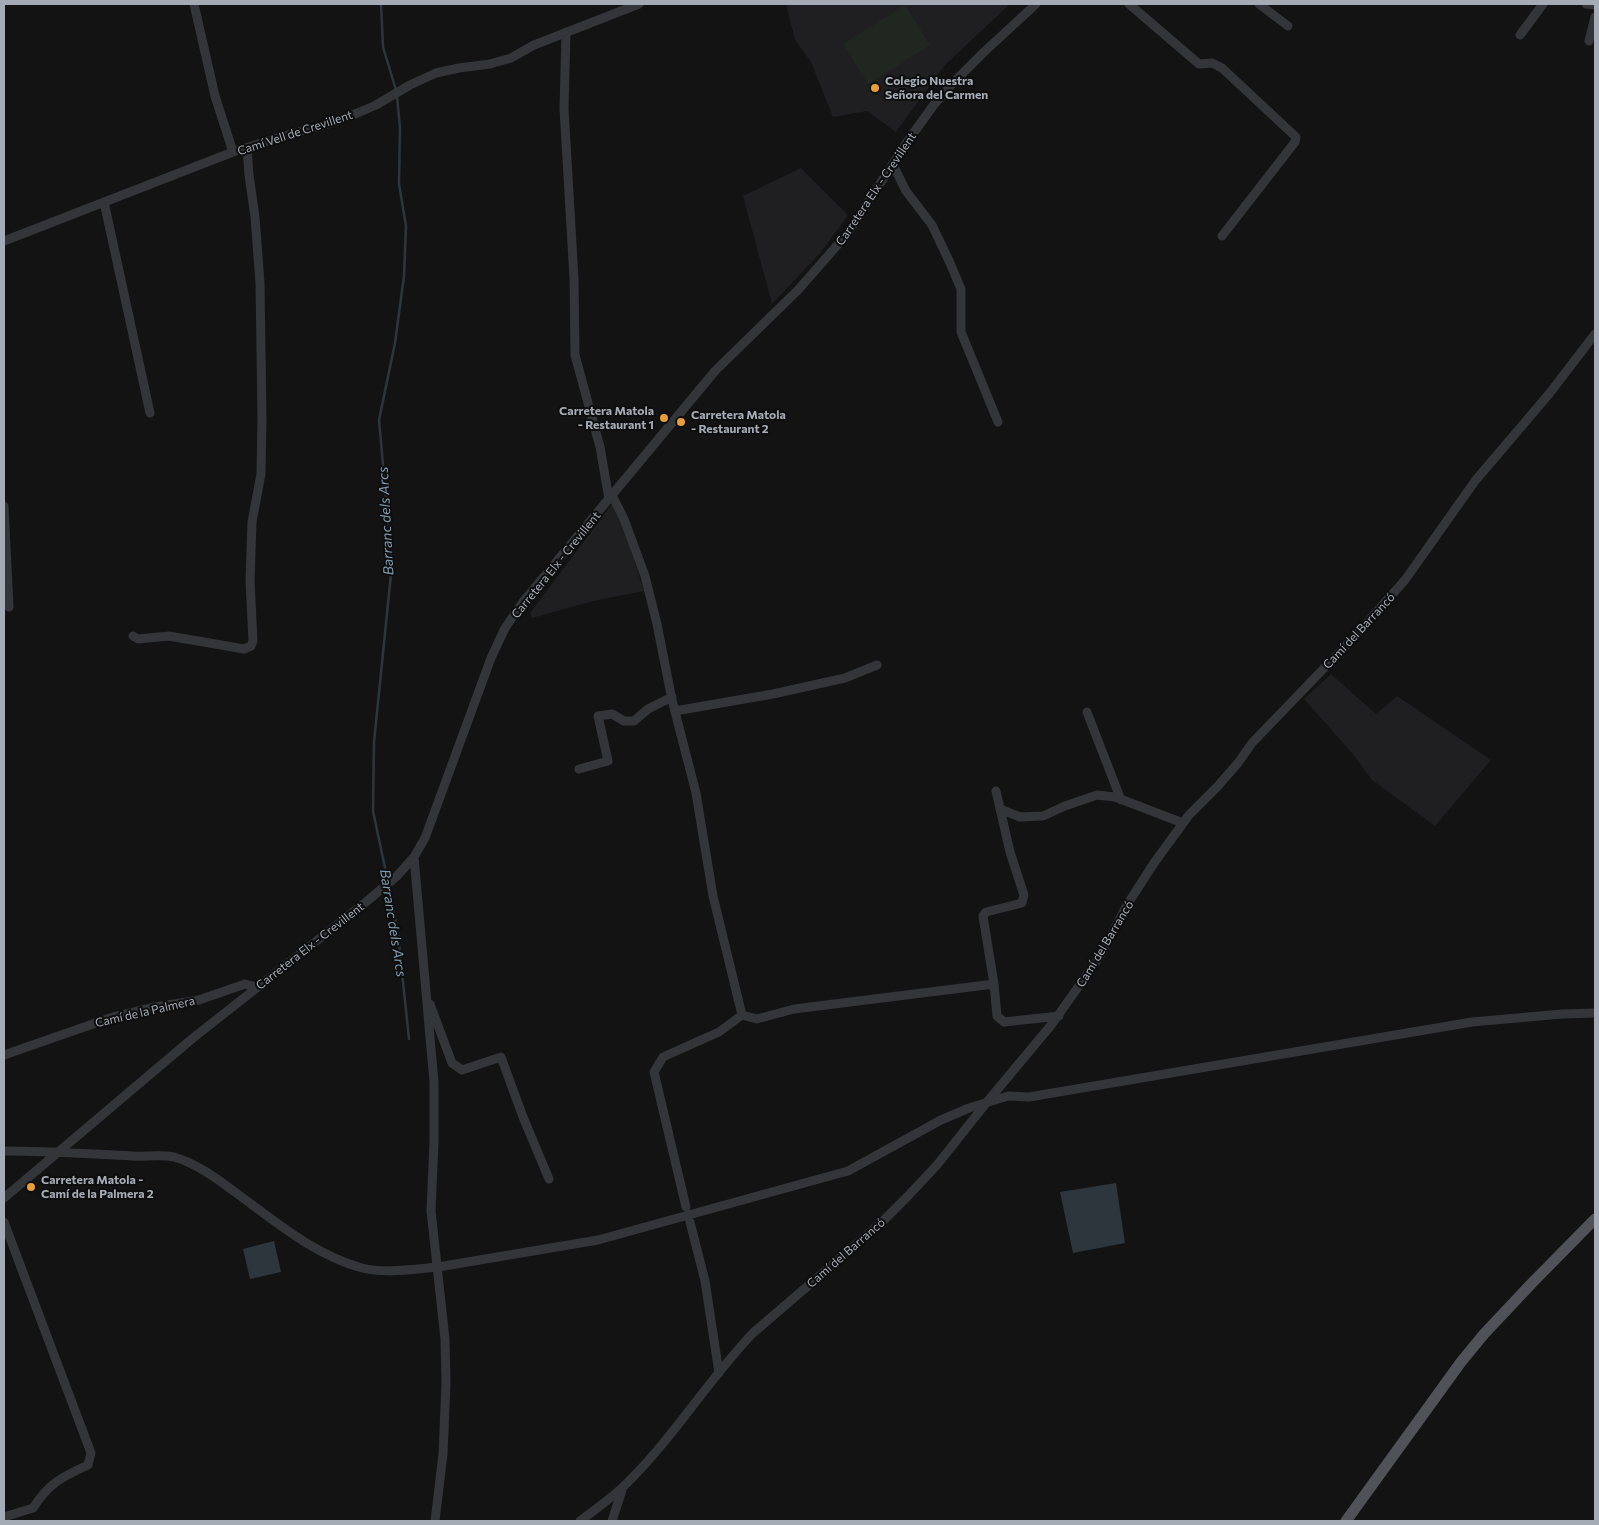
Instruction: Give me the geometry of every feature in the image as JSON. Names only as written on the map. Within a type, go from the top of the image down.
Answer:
[{"type":"main road","points":[[1346,1521],[1461,1362],[1484,1334],[1595,1218]]},
{"type":"street","points":[[194,4],[214,96],[234,152]]},
{"type":"street","name":"Camí Vell de Crevillent","points":[[4,241],[234,152],[328,124],[360,112],[436,73],[490,64],[511,58],[534,45],[639,4]]},
{"type":"street","name":"Carretera Elx - Crevillent","points":[[4,1198],[194,1038],[366,902],[397,876],[414,857],[425,838],[491,658],[505,628],[523,602],[715,371],[798,290],[848,233],[928,113],[952,84],[1036,4]]},
{"type":"street","points":[[1129,4],[1199,64],[1212,63],[1222,68],[1296,137],[1295,142],[1222,236]]},
{"type":"street","points":[[1260,4],[1288,26]]},
{"type":"street","points":[[1520,35],[1543,4]]},
{"type":"street","points":[[1586,4],[1595,5]]},
{"type":"street","points":[[1589,41],[1595,17]]},
{"type":"street","points":[[566,32],[564,109],[574,278],[575,355],[600,447],[611,497],[624,519],[645,576],[675,711],[696,793],[713,896],[742,1015]]},
{"type":"street","points":[[133,636],[138,640],[169,636],[244,649],[251,646],[253,641],[250,613],[252,522],[261,474],[262,419],[260,283],[247,148]]},
{"type":"street","points":[[893,164],[906,191],[932,225],[961,289],[961,332],[998,422]]},
{"type":"street","points":[[104,202],[150,412]]},
{"type":"street","name":"Camí del Barrancó","points":[[580,1521],[610,1499],[650,1459],[718,1373],[753,1333],[881,1223],[937,1164],[1059,1016],[1100,956],[1127,905],[1182,823],[1238,762],[1252,743],[1356,635],[1405,580],[1475,481],[1595,334]]},
{"type":"street","points":[[4,506],[9,607]]},
{"type":"street","points":[[675,711],[773,694],[845,678],[877,665]]},
{"type":"street","points":[[579,769],[608,761],[598,716],[612,714],[624,721],[634,721],[648,709],[672,697]]},
{"type":"street","points":[[1087,712],[1122,800]]},
{"type":"street","points":[[996,791],[1010,852],[1024,895],[1022,903],[986,912],[983,916],[997,1016],[1004,1022],[1059,1016]]},
{"type":"street","points":[[1000,809],[1020,817],[1043,816],[1097,795],[1122,800],[1182,823]]},
{"type":"street","points":[[414,857],[434,1082],[431,1211],[445,1339],[446,1383],[443,1454],[435,1521]]},
{"type":"street","name":"Camí de la Palmera","points":[[4,1055],[114,1017],[156,1007],[199,1000],[245,984],[257,987]]},
{"type":"street","points":[[742,1015],[757,1019],[794,1009],[994,984]]},
{"type":"street","points":[[425,992],[452,1064],[462,1070],[501,1057],[549,1179]]},
{"type":"street","points":[[4,1151],[172,1157],[193,1165],[218,1179],[306,1244],[363,1268],[396,1271],[438,1267],[598,1240],[848,1171],[941,1120],[1008,1096],[1029,1097],[1472,1022],[1595,1013]]},
{"type":"street","points":[[686,1207],[654,1072],[663,1057],[719,1032],[742,1015]]},
{"type":"street","points":[[4,1222],[91,1453],[88,1465],[62,1476],[42,1493],[33,1508],[4,1517]]},
{"type":"street","points":[[690,1222],[705,1281],[718,1373]]},
{"type":"street","points":[[612,1521],[623,1487]]},
{"type":"shaded area","name":"Colegio Nuestra Señora del Carmen","points":[[786,4],[1010,4],[945,65],[896,132],[867,111],[833,117],[811,62],[795,40]]},
{"type":"shaded area","points":[[905,5],[930,45],[868,84],[843,44]]},
{"type":"shaded area","points":[[801,168],[848,215],[822,251],[772,304],[743,196]]},
{"type":"shaded area","points":[[612,504],[622,522],[644,591],[593,601],[532,618],[530,613]]},
{"type":"shaded area","points":[[1331,674],[1376,714],[1397,696],[1491,760],[1435,826],[1372,780],[1352,753],[1304,699]]},
{"type":"shaded area","points":[[1116,1183],[1125,1243],[1073,1253],[1060,1192]]},
{"type":"shaded area","points":[[274,1241],[281,1272],[250,1279],[243,1249]]},
{"type":"waterway","name":"Barranc dels Arcs","points":[[381,4],[383,47],[396,90]]},
{"type":"waterway","name":"Barranc dels Arcs","points":[[388,882],[373,811],[374,742],[392,564],[379,420],[395,343],[404,276],[406,226],[399,184],[400,128],[397,96]]},
{"type":"waterway","name":"Barranc dels Arcs","points":[[389,887],[398,934],[409,1039]]},
{"type":"place","name":"Colegio Nuestra Señora del Carmen","points":[[875,88]]},
{"type":"place","name":"Carretera Matola - Restaurant 1","points":[[664,418]]},
{"type":"place","name":"Carretera Matola - Restaurant 2","points":[[681,422]]},
{"type":"place","name":"Carretera Matola - Camí de la Palmera 2","points":[[31,1187]]}]
